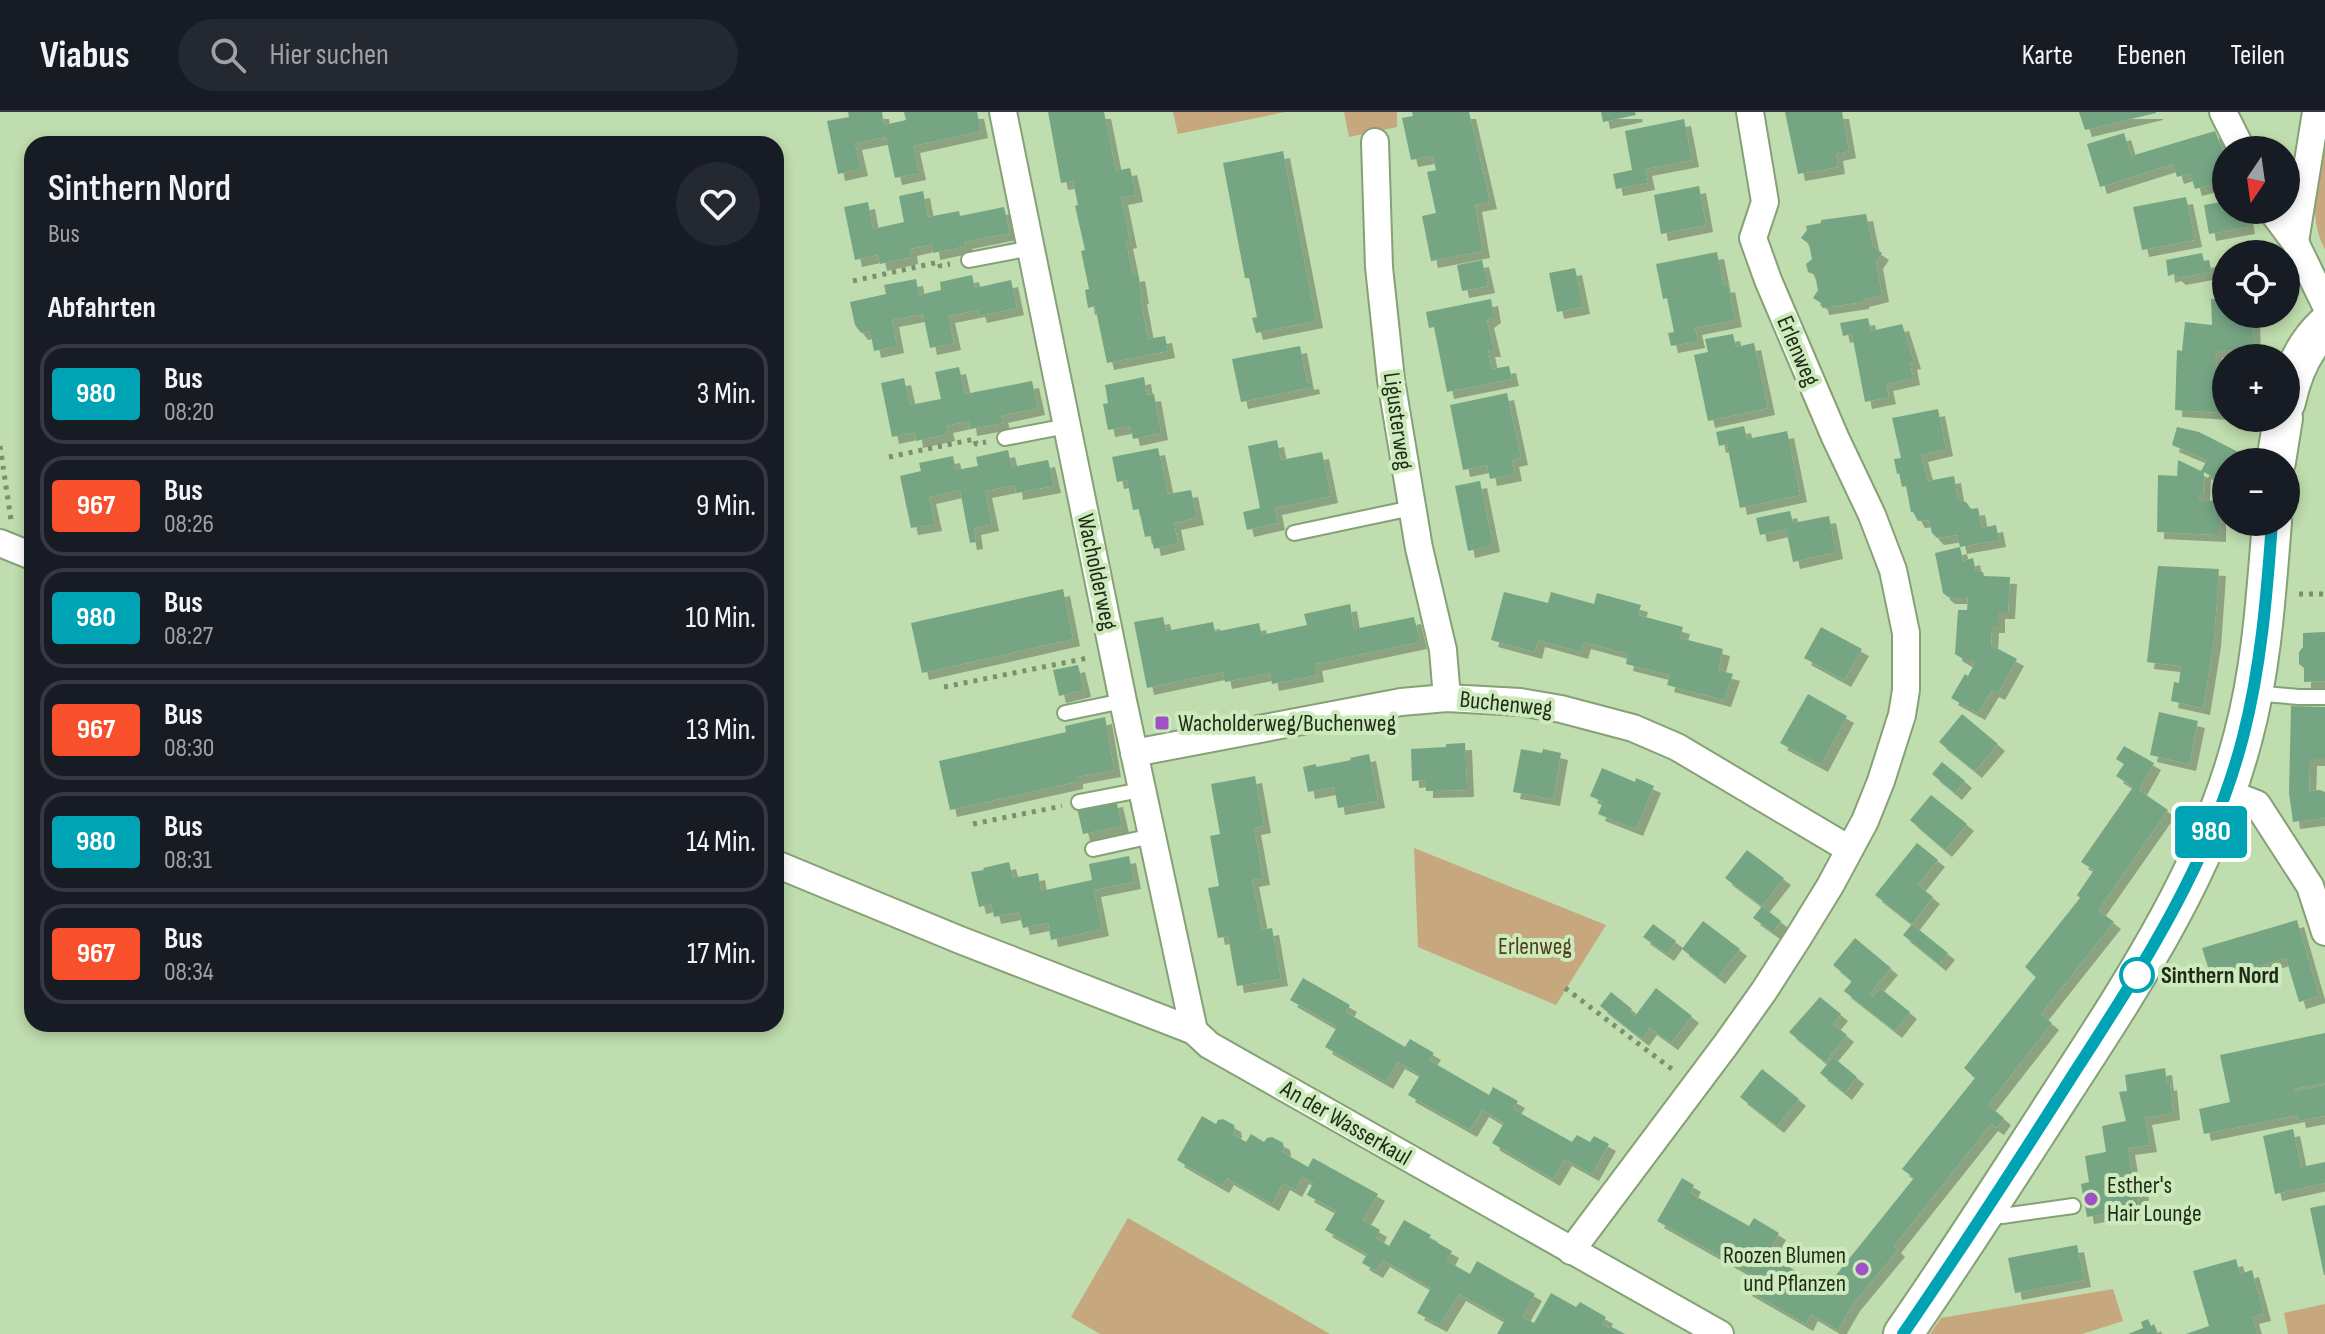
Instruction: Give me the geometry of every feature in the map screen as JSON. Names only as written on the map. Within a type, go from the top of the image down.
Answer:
[{"type":"street","name":"Wacholderweg","points":[[1003,112],[1141,790],[1194,1031]]},
{"type":"street","name":"Erlenweg","points":[[1571,1251],[1764,991],[1830,886],[1865,821],[1896,738],[1906,690],[1906,633],[1893,570],[1804,366],[1753,238],[1765,202],[1750,112]]},
{"type":"street","points":[[2223,112],[2235,136]]},
{"type":"street","points":[[2295,240],[2316,112]]},
{"type":"street","name":"Ligusterweg","points":[[1375,142],[1376,225],[1391,380],[1412,508],[1443,650],[1447,698]]},
{"type":"street","points":[[2300,252],[2325,304]]},
{"type":"street","points":[[2300,359],[2325,326]]},
{"type":"street","points":[[1903,1334],[2149,957],[2209,835],[2243,738],[2253,693],[2262,642],[2271,536]]},
{"type":"street","name":"Buchenweg","points":[[1134,753],[1401,702],[1485,699],[1561,709],[1633,728],[1677,747],[1849,849]]},
{"type":"street","points":[[2226,792],[2257,804],[2310,886],[2325,932]]},
{"type":"street","name":"An der Wasserkaul","points":[[784,867],[1194,1031],[1209,1045],[1720,1334]]},
{"type":"lane","points":[[969,260],[1031,248]]},
{"type":"lane","points":[[1005,438],[1067,426]]},
{"type":"lane","points":[[1294,533],[1412,508]]},
{"type":"lane","points":[[2253,693],[2325,697]]},
{"type":"lane","points":[[1065,713],[1123,701]]},
{"type":"lane","points":[[1079,802],[1141,790]]},
{"type":"lane","points":[[1093,849],[1152,836]]},
{"type":"lane","points":[[1988,1208],[2002,1216],[2073,1206]]},
{"type":"path","points":[[853,281],[939,262],[940,266],[969,260]]},
{"type":"path","points":[[889,457],[975,439],[976,444],[1005,438]]},
{"type":"path","points":[[0,446],[16,549]]},
{"type":"path","points":[[944,687],[1113,653]]},
{"type":"path","points":[[973,824],[1079,802]]},
{"type":"path","points":[[1565,988],[1694,1087]]},
{"type":"green space","points":[[1173,112],[1285,112],[1178,134]]},
{"type":"green space","points":[[1344,112],[1397,112],[1397,127],[1349,137]]},
{"type":"green space","points":[[2325,141],[2325,249],[2316,223],[2315,196]]},
{"type":"green space","name":"Erlenweg","points":[[1414,848],[1606,925],[1556,1005],[1418,947]]},
{"type":"green space","points":[[1128,1218],[1330,1334],[1100,1334],[1071,1317]]},
{"type":"green space","points":[[2113,1289],[2123,1321],[2082,1334],[1930,1334],[1941,1318]]},
{"type":"green space","points":[[2325,1304],[2325,1334],[2288,1334],[2284,1313]]},
{"type":"building","points":[[848,112],[882,112],[884,125],[906,120],[904,112],[977,112],[981,131],[913,146],[919,173],[895,178],[886,137],[855,143],[861,169],[838,174],[827,121],[849,117]]},
{"type":"building","points":[[1048,112],[1104,112],[1116,171],[1130,168],[1136,195],[1121,198],[1130,241],[1126,242],[1133,275],[1138,274],[1148,339],[1165,336],[1168,351],[1107,363],[1095,306],[1088,308],[1085,290],[1089,289],[1081,251],[1085,250],[1073,181],[1061,183]]},
{"type":"building","points":[[1412,112],[1469,112],[1490,202],[1475,205],[1483,251],[1431,261],[1422,216],[1436,213],[1427,172],[1436,170],[1433,156],[1411,160],[1402,118],[1413,116]]},
{"type":"building","points":[[1601,112],[1635,112],[1636,115],[1603,122]]},
{"type":"building","points":[[1785,112],[1842,112],[1849,151],[1836,154],[1838,167],[1798,174]]},
{"type":"building","points":[[2079,112],[2156,112],[2156,113],[2085,130]]},
{"type":"building","points":[[1684,119],[1692,160],[1645,169],[1648,183],[1616,189],[1613,174],[1632,170],[1625,131]]},
{"type":"building","points":[[2215,131],[2217,136],[2212,136],[2212,184],[2195,189],[2190,173],[2177,177],[2173,164],[2100,187],[2087,144],[2124,133],[2131,156]]},
{"type":"building","points":[[1283,151],[1316,321],[1256,333],[1252,318],[1257,317],[1249,278],[1245,278],[1223,163]]},
{"type":"building","points":[[1699,186],[1706,225],[1661,234],[1654,195]]},
{"type":"building","points":[[923,191],[928,217],[959,211],[960,216],[1004,207],[1010,233],[965,242],[966,246],[933,253],[932,244],[910,249],[911,257],[880,264],[878,255],[855,260],[844,207],[868,202],[873,229],[904,222],[899,196]]},
{"type":"building","points":[[2186,197],[2195,240],[2142,250],[2133,207]]},
{"type":"building","points":[[2212,204],[2212,224],[2247,224],[2248,227],[2209,234],[2204,205]]},
{"type":"building","points":[[1866,214],[1873,247],[1882,253],[1876,262],[1882,295],[1862,302],[1822,308],[1821,303],[1813,298],[1818,290],[1815,275],[1808,272],[1806,264],[1812,259],[1809,244],[1801,238],[1807,230],[1806,226],[1821,223],[1821,220]]},
{"type":"building","points":[[1717,252],[1735,320],[1695,328],[1698,341],[1671,346],[1668,333],[1674,332],[1656,264]]},
{"type":"building","points":[[2202,253],[2204,261],[2209,260],[2211,272],[2179,278],[2174,274],[2168,276],[2166,260]]},
{"type":"building","points":[[1482,260],[1488,286],[1462,291],[1457,265]]},
{"type":"building","points":[[1575,268],[1583,307],[1557,312],[1549,273]]},
{"type":"building","points":[[972,275],[975,288],[1011,280],[1017,308],[980,316],[978,310],[948,316],[954,343],[930,348],[923,314],[892,320],[897,346],[874,351],[870,331],[861,333],[855,325],[850,302],[886,294],[884,285],[916,279],[919,295],[941,290],[940,282]]},
{"type":"building","points":[[1491,299],[1494,316],[1487,321],[1494,350],[1488,350],[1492,369],[1509,366],[1512,379],[1447,392],[1434,327],[1429,328],[1426,312]]},
{"type":"building","points":[[1868,318],[1871,331],[1902,324],[1914,362],[1910,363],[1913,378],[1886,384],[1889,397],[1865,402],[1852,334],[1843,336],[1840,323]]},
{"type":"building","points":[[2185,322],[2212,325],[2212,328],[2253,328],[2254,344],[2212,344],[2212,412],[2175,410],[2177,350],[2182,351]]},
{"type":"building","points":[[1733,334],[1736,347],[1754,343],[1768,408],[1708,421],[1694,355],[1708,352],[1705,339]]},
{"type":"building","points":[[1300,346],[1307,383],[1312,382],[1313,387],[1241,402],[1232,359]]},
{"type":"building","points":[[959,367],[965,394],[1032,381],[1038,408],[1001,416],[1003,423],[970,429],[969,421],[946,426],[948,434],[916,441],[915,432],[892,437],[881,383],[904,378],[910,405],[941,399],[935,372]]},
{"type":"building","points":[[1144,377],[1147,395],[1154,394],[1161,433],[1133,439],[1130,426],[1108,430],[1103,404],[1108,403],[1105,385]]},
{"type":"building","points":[[1507,393],[1521,458],[1512,460],[1515,474],[1490,479],[1487,465],[1463,470],[1450,405]]},
{"type":"building","points":[[1938,409],[1946,449],[1921,455],[1928,481],[1954,476],[1958,500],[1966,502],[1971,509],[1978,508],[1982,528],[1996,525],[1999,540],[1960,547],[1957,535],[1937,538],[1932,533],[1929,520],[1918,521],[1911,512],[1906,486],[1902,487],[1897,474],[1894,459],[1901,458],[1892,418]]},
{"type":"building","points":[[1744,426],[1747,439],[1787,431],[1800,495],[1740,508],[1727,444],[1719,446],[1716,432]]},
{"type":"building","points":[[2177,427],[2199,432],[2230,448],[2212,448],[2212,477],[2204,472],[2203,494],[2198,494],[2198,500],[2212,501],[2212,535],[2157,532],[2158,475],[2177,476],[2178,460],[2201,471],[2207,460],[2172,445]]},
{"type":"building","points":[[1277,440],[1281,460],[1322,452],[1331,496],[1275,508],[1278,523],[1247,530],[1243,512],[1260,508],[1248,446]]},
{"type":"building","points":[[1158,448],[1168,494],[1191,490],[1197,518],[1174,523],[1178,543],[1154,549],[1151,536],[1145,537],[1139,509],[1133,510],[1127,480],[1117,482],[1112,457]]},
{"type":"building","points":[[1008,450],[1012,467],[1048,460],[1054,486],[1016,493],[1015,485],[985,491],[992,524],[974,528],[976,542],[970,543],[960,490],[929,497],[935,524],[911,528],[900,476],[921,471],[919,463],[953,456],[956,470],[978,466],[976,457]]},
{"type":"building","points":[[1480,481],[1493,545],[1468,551],[1455,486]]},
{"type":"building","points":[[1790,511],[1793,523],[1829,516],[1836,552],[1793,562],[1786,529],[1760,535],[1756,518]]},
{"type":"building","points":[[1960,547],[1963,561],[1973,558],[1976,572],[1983,572],[1984,576],[2010,577],[2008,612],[1998,612],[1998,626],[1992,626],[1991,645],[2017,659],[1998,693],[1992,690],[1978,713],[1951,698],[1974,665],[1973,660],[1965,660],[1955,654],[1958,610],[1967,610],[1968,597],[1948,597],[1943,593],[1935,553]]},
{"type":"building","points":[[2158,566],[2219,569],[2214,640],[2203,708],[2171,701],[2174,682],[2179,683],[2181,666],[2147,662]]},
{"type":"building","points":[[1063,589],[1073,639],[922,673],[911,623]]},
{"type":"building","points":[[1504,592],[1548,603],[1551,592],[1594,604],[1597,593],[1641,605],[1638,615],[1683,627],[1680,638],[1723,649],[1718,670],[1733,674],[1724,700],[1667,685],[1670,675],[1626,664],[1628,654],[1584,642],[1581,652],[1538,640],[1535,652],[1491,640]]},
{"type":"building","points":[[1350,604],[1354,629],[1414,617],[1420,642],[1315,664],[1317,675],[1272,684],[1270,673],[1225,682],[1223,672],[1147,688],[1134,622],[1163,617],[1166,631],[1213,622],[1215,632],[1259,623],[1262,635],[1307,625],[1304,614]]},
{"type":"building","points":[[1821,627],[1862,649],[1844,680],[1804,658]]},
{"type":"building","points":[[2325,632],[2325,681],[2304,682],[2304,668],[2299,664],[2303,633]]},
{"type":"building","points":[[1078,665],[1084,690],[1059,696],[1053,670]]},
{"type":"building","points":[[1808,694],[1847,716],[1821,765],[1780,743]]},
{"type":"building","points":[[2291,706],[2325,707],[2325,759],[2310,759],[2309,791],[2325,792],[2325,818],[2293,822],[2289,793]]},
{"type":"building","points":[[2159,712],[2198,721],[2189,764],[2150,755]]},
{"type":"building","points":[[1962,714],[1998,744],[1975,771],[1939,742]]},
{"type":"building","points":[[1105,717],[1114,770],[1076,777],[1076,782],[950,810],[939,761],[1066,732],[1065,726]]},
{"type":"building","points":[[1465,743],[1467,790],[1426,791],[1426,780],[1412,781],[1411,749]]},
{"type":"building","points":[[2124,746],[2154,763],[2139,790],[2168,810],[2098,910],[2114,922],[2041,1014],[2052,1023],[1988,1105],[2004,1118],[1997,1128],[1991,1124],[1894,1246],[1898,1250],[1853,1304],[1838,1330],[1811,1314],[1806,1324],[1745,1289],[1753,1275],[1657,1221],[1682,1178],[1694,1185],[1690,1193],[1749,1226],[1754,1218],[1779,1233],[1767,1254],[1825,1288],[1914,1178],[1902,1169],[1975,1078],[1964,1068],[2036,977],[2025,967],[2080,898],[2077,895],[2094,870],[2081,862],[2133,787],[2116,776],[2124,764],[2116,759]]},
{"type":"building","points":[[1521,749],[1561,753],[1553,799],[1513,792]]},
{"type":"building","points":[[1369,754],[1378,801],[1338,808],[1334,787],[1308,792],[1303,767],[1316,764],[1316,767]]},
{"type":"building","points":[[1942,762],[1965,781],[1955,793],[1932,774]]},
{"type":"building","points":[[1602,768],[1635,782],[1636,778],[1654,786],[1636,829],[1598,814],[1603,802],[1590,796]]},
{"type":"building","points":[[1255,776],[1264,826],[1254,828],[1263,878],[1252,880],[1262,930],[1272,928],[1281,979],[1237,986],[1228,936],[1218,938],[1208,888],[1219,886],[1210,836],[1220,834],[1211,784]]},
{"type":"building","points":[[1931,795],[1967,824],[1945,850],[1910,820]]},
{"type":"building","points":[[1116,800],[1122,826],[1083,834],[1077,808]]},
{"type":"building","points":[[1917,843],[1938,860],[1918,885],[1933,897],[1912,924],[1875,895]]},
{"type":"building","points":[[1747,850],[1784,878],[1762,906],[1725,878]]},
{"type":"building","points":[[1129,856],[1134,882],[1094,890],[1102,929],[1051,940],[1048,923],[1023,928],[1019,912],[994,917],[991,904],[979,907],[971,872],[1009,862],[1013,878],[1038,873],[1041,891],[1092,880],[1089,864]]},
{"type":"building","points":[[1762,906],[1781,921],[1773,932],[1753,918]]},
{"type":"building","points":[[2297,920],[2319,996],[2299,1002],[2286,958],[2212,980],[2202,948]]},
{"type":"building","points":[[1703,921],[1740,949],[1718,977],[1682,949]]},
{"type":"building","points":[[1653,924],[1676,941],[1667,954],[1643,937]]},
{"type":"building","points":[[1912,924],[1948,953],[1939,964],[1903,935]]},
{"type":"building","points":[[1855,938],[1891,968],[1869,994],[1873,997],[1880,988],[1910,1012],[1895,1031],[1844,991],[1852,981],[1833,965]]},
{"type":"building","points":[[1303,978],[1350,1005],[1346,1012],[1405,1047],[1410,1039],[1434,1053],[1429,1060],[1489,1095],[1493,1087],[1518,1101],[1513,1109],[1572,1142],[1577,1135],[1590,1142],[1594,1136],[1609,1144],[1592,1174],[1565,1159],[1553,1179],[1492,1143],[1504,1123],[1482,1110],[1470,1130],[1408,1095],[1420,1075],[1409,1068],[1398,1062],[1386,1082],[1325,1047],[1337,1027],[1290,1000]]},
{"type":"building","points":[[1656,988],[1692,1016],[1671,1043],[1650,1028],[1642,1039],[1600,1006],[1611,992],[1632,1009],[1630,1011],[1635,1016]]},
{"type":"building","points":[[1820,997],[1841,1014],[1833,1024],[1847,1035],[1825,1062],[1789,1032]]},
{"type":"building","points":[[2325,1033],[2325,1083],[2294,1089],[2294,1092],[2325,1085],[2325,1116],[2299,1121],[2298,1115],[2204,1134],[2199,1109],[2230,1102],[2220,1055]]},
{"type":"building","points":[[1833,1057],[1857,1077],[1845,1093],[1820,1073]]},
{"type":"building","points":[[2165,1068],[2173,1113],[2145,1118],[2150,1145],[2128,1148],[2134,1185],[2141,1187],[2142,1193],[2137,1198],[2139,1208],[2087,1217],[2081,1184],[2089,1182],[2085,1156],[2106,1152],[2102,1126],[2126,1121],[2119,1092],[2127,1091],[2125,1075]]},
{"type":"building","points":[[1762,1069],[1799,1099],[1777,1126],[1740,1097]]},
{"type":"building","points":[[1202,1116],[1216,1124],[1223,1119],[1234,1125],[1233,1134],[1246,1142],[1251,1134],[1264,1142],[1272,1137],[1283,1143],[1282,1152],[1308,1167],[1313,1158],[1378,1194],[1363,1220],[1380,1230],[1376,1238],[1389,1246],[1404,1220],[1452,1251],[1447,1261],[1470,1274],[1477,1261],[1535,1294],[1522,1317],[1534,1323],[1551,1293],[1576,1307],[1580,1302],[1606,1317],[1602,1324],[1625,1334],[1497,1334],[1505,1320],[1459,1294],[1440,1325],[1417,1313],[1431,1288],[1383,1260],[1376,1271],[1362,1263],[1367,1254],[1325,1230],[1336,1211],[1307,1195],[1313,1183],[1302,1177],[1295,1190],[1283,1183],[1272,1204],[1227,1178],[1222,1186],[1177,1160]]},
{"type":"building","points":[[2293,1129],[2301,1167],[2325,1162],[2325,1183],[2275,1194],[2263,1136]]},
{"type":"building","points":[[2325,1205],[2325,1275],[2324,1275],[2310,1208]]},
{"type":"building","points":[[2077,1245],[2084,1280],[2015,1293],[2008,1258]]},
{"type":"building","points":[[2236,1259],[2240,1274],[2252,1270],[2264,1314],[2252,1317],[2257,1334],[2186,1334],[2209,1326],[2193,1271]]},
{"type":"building","points":[[2148,1319],[2151,1326],[2154,1324],[2157,1334],[2128,1334],[2143,1328],[2141,1322]]},
{"type":"bus line","name":"980","points":[[1903,1334],[2143,967],[2209,835],[2243,738],[2253,693],[2262,642],[2271,536]]},
{"type":"place","name":"Wacholderweg/Buchenweg","points":[[1162,723]]},
{"type":"place","name":"Sinthern Nord","points":[[2137,975]]},
{"type":"place","name":"Esther's Hair Lounge","points":[[2091,1199]]},
{"type":"place","name":"Roozen Blumen und Pflanzen","points":[[1862,1269]]}]
